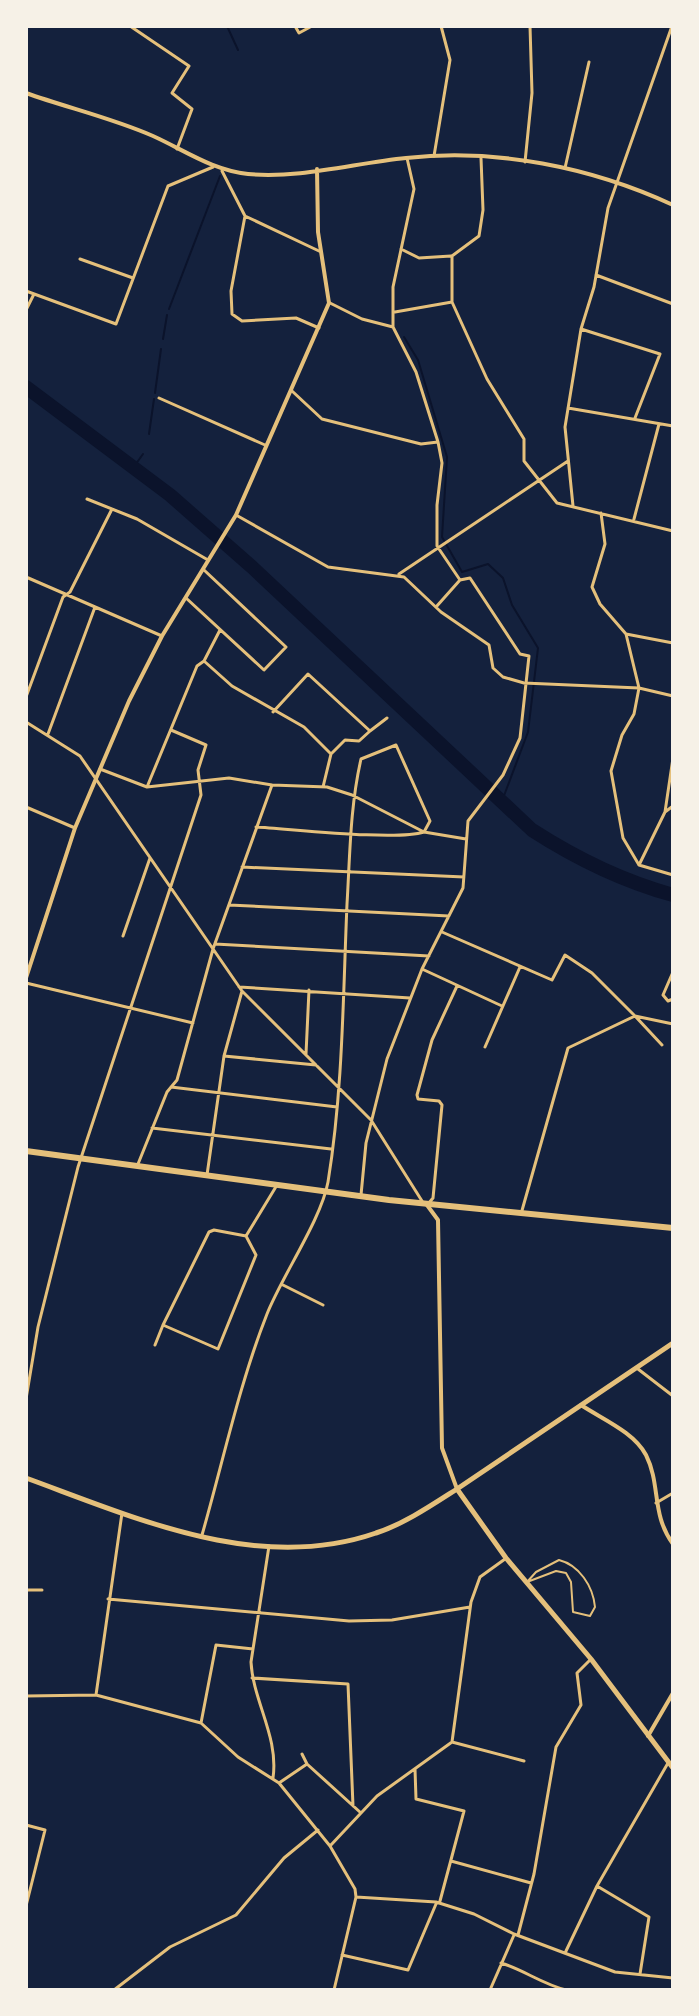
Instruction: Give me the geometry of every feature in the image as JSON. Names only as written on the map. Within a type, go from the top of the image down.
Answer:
[{"type":"highway","points":[[26,1151],[410,1203],[673,1228]]},
{"type":"main road","points":[[26,1478],[201,1539],[269,1546],[356,1539],[378,1533],[457,1489],[673,1343]]},
{"type":"main road","points":[[457,1489],[506,1558],[591,1659],[673,1768]]},
{"type":"street","points":[[130,26],[189,66],[172,93],[192,109],[177,149]]},
{"type":"street","points":[[295,26],[299,33],[312,26]]},
{"type":"street","points":[[434,156],[450,60],[441,26]]},
{"type":"street","points":[[525,162],[532,93],[530,26]]},
{"type":"street","points":[[573,506],[568,461],[568,408],[581,329],[596,275],[608,208],[672,26]]},
{"type":"street","points":[[565,168],[589,62]]},
{"type":"street","points":[[26,93],[126,126],[222,171],[254,174],[407,158],[480,156],[565,168],[618,181],[673,205]]},
{"type":"street","points":[[401,249],[419,258],[452,256],[479,236],[483,210],[480,156]]},
{"type":"street","points":[[407,158],[414,189],[393,287],[393,327],[416,372],[438,442],[442,463],[437,505],[437,546],[460,580]]},
{"type":"street","points":[[26,291],[116,324],[168,186],[213,167]]},
{"type":"street","points":[[193,1023],[26,980],[75,828],[99,769],[162,636],[236,515],[329,303],[322,252],[317,169]]},
{"type":"street","points":[[222,171],[245,216],[231,291],[232,314],[242,321],[296,318],[319,328]]},
{"type":"street","points":[[245,216],[322,252]]},
{"type":"street","points":[[452,256],[452,302],[487,379],[524,439],[524,461],[538,481],[557,503],[634,519],[673,531]]},
{"type":"street","points":[[80,259],[133,278]]},
{"type":"street","points":[[596,275],[673,304]]},
{"type":"street","points":[[26,310],[34,294]]},
{"type":"street","points":[[395,312],[452,302]]},
{"type":"street","points":[[329,303],[362,319],[393,327]]},
{"type":"street","points":[[581,329],[660,354],[635,418]]},
{"type":"street","points":[[292,391],[322,419],[421,444],[438,442]]},
{"type":"street","points":[[159,398],[267,446]]},
{"type":"street","points":[[568,408],[673,426]]},
{"type":"street","points":[[634,519],[659,424]]},
{"type":"street","points":[[236,515],[328,567],[351,572],[399,574],[568,461]]},
{"type":"street","points":[[87,499],[137,519],[209,561]]},
{"type":"street","points":[[26,697],[66,594],[112,509]]},
{"type":"street","points":[[601,513],[605,544],[592,587],[600,604],[626,634],[639,688],[634,714],[622,735],[611,771],[623,838],[639,865],[673,875]]},
{"type":"street","points":[[186,598],[264,670],[286,647],[204,570]]},
{"type":"street","points":[[399,574],[436,607],[489,645],[496,673],[524,683],[639,688],[673,696]]},
{"type":"street","points":[[26,577],[162,636]]},
{"type":"street","points":[[361,1196],[371,1120],[387,1059],[422,969],[449,916],[464,877],[468,821],[501,777],[520,738],[529,656],[520,654],[470,578],[460,580],[436,607]]},
{"type":"street","points":[[48,734],[95,607]]},
{"type":"street","points":[[147,787],[197,666],[204,661],[220,630]]},
{"type":"street","points":[[626,634],[673,643]]},
{"type":"street","points":[[204,661],[232,686],[304,727],[331,754]]},
{"type":"street","points":[[273,712],[308,674],[370,731]]},
{"type":"street","points":[[323,787],[331,754],[345,740],[359,741],[387,718]]},
{"type":"street","points":[[26,722],[80,756],[242,991],[371,1120],[416,1196],[438,1220],[442,1448],[445,1464],[457,1489]]},
{"type":"street","points":[[26,1399],[47,1287],[82,1157],[201,795],[198,770],[206,745],[171,730]]},
{"type":"street","points":[[201,1539],[243,1383],[268,1312],[326,1192],[339,1087],[351,832],[352,795],[361,759],[396,745],[430,821],[424,832],[414,835],[351,832],[256,827]]},
{"type":"street","points":[[639,865],[665,812],[673,758]]},
{"type":"street","points":[[99,769],[147,787],[229,778],[272,785],[323,787],[352,795],[424,832],[466,839]]},
{"type":"street","points":[[138,1165],[179,1073],[213,949],[272,785]]},
{"type":"street","points":[[665,812],[673,806]]},
{"type":"street","points":[[26,807],[75,828]]},
{"type":"street","points":[[123,936],[150,858]]},
{"type":"street","points":[[242,867],[464,877]]},
{"type":"street","points":[[229,905],[449,916]]},
{"type":"street","points":[[441,931],[552,980],[565,955],[592,973],[662,1045]]},
{"type":"street","points":[[215,944],[429,956]]},
{"type":"street","points":[[485,1047],[520,967]]},
{"type":"street","points":[[422,969],[502,1006]]},
{"type":"street","points":[[673,972],[663,995],[668,1001],[673,999]]},
{"type":"street","points":[[427,1205],[433,1198],[442,1105],[439,1101],[418,1099],[417,1095],[432,1040],[457,986]]},
{"type":"street","points":[[239,987],[343,991],[410,998]]},
{"type":"street","points":[[306,1055],[309,990]]},
{"type":"street","points":[[207,1175],[224,1056],[242,991]]},
{"type":"street","points":[[521,1214],[568,1048],[635,1016],[673,1024]]},
{"type":"street","points":[[224,1056],[316,1065]]},
{"type":"street","points":[[171,1087],[337,1107]]},
{"type":"street","points":[[152,1128],[332,1149]]},
{"type":"street","points":[[246,1236],[277,1184]]},
{"type":"street","points":[[155,1345],[209,1232],[214,1230],[246,1236]]},
{"type":"street","points":[[163,1325],[218,1349],[256,1255],[246,1236]]},
{"type":"street","points":[[282,1285],[323,1305]]},
{"type":"street","points":[[635,1367],[673,1396]]},
{"type":"street","points":[[579,1404],[631,1437],[645,1453],[653,1475],[658,1518],[673,1544]]},
{"type":"street","points":[[656,1503],[673,1493]]},
{"type":"street","points":[[96,1695],[122,1512]]},
{"type":"street","points":[[269,1546],[252,1678],[268,1723],[273,1778]]},
{"type":"street","points":[[330,1846],[394,1782],[452,1742],[470,1607],[480,1577],[506,1558]]},
{"type":"street","points":[[26,1590],[42,1590]]},
{"type":"street","points":[[108,1599],[349,1621],[392,1620],[470,1607]]},
{"type":"street","points":[[201,1723],[216,1645],[254,1649]]},
{"type":"street","points":[[490,1990],[516,1934],[531,1883],[556,1747],[581,1705],[577,1673],[591,1659]]},
{"type":"street","points":[[252,1678],[348,1684],[353,1806]]},
{"type":"street","points":[[648,1736],[673,1693]]},
{"type":"street","points":[[26,1696],[96,1695],[201,1723],[238,1757],[279,1783],[330,1846],[356,1897],[334,1990]]},
{"type":"street","points":[[452,1742],[524,1761]]},
{"type":"street","points":[[302,1754],[307,1764],[361,1813]]},
{"type":"street","points":[[566,1952],[597,1886],[668,1763]]},
{"type":"street","points":[[279,1783],[307,1764]]},
{"type":"street","points":[[342,1955],[408,1970],[438,1903],[464,1811],[416,1799],[415,1769]]},
{"type":"street","points":[[26,1825],[45,1830],[26,1906]]},
{"type":"street","points":[[114,1990],[170,1947],[236,1915],[284,1858],[318,1830]]},
{"type":"street","points":[[451,1861],[531,1883]]},
{"type":"street","points":[[597,1886],[649,1917],[640,1974]]},
{"type":"street","points":[[356,1897],[438,1903],[474,1914],[516,1934],[615,1972],[673,1978]]},
{"type":"street","points":[[501,1963],[520,1969],[545,1985],[566,1990]]},
{"type":"lane","points":[[569,1562],[589,1585],[595,1607],[585,1618],[573,1612],[571,1582],[566,1573],[556,1571],[527,1582],[549,1563],[569,1562]]},
{"type":"waterway","points":[[227,26],[238,50]]},
{"type":"waterway","points":[[169,309],[220,176]]},
{"type":"waterway","points":[[163,339],[167,315]]},
{"type":"waterway","points":[[404,337],[418,360],[447,457],[442,537],[462,572],[488,564],[503,578],[512,605],[538,648],[528,732],[502,801]]},
{"type":"waterway","points":[[155,393],[161,349]]},
{"type":"waterway","points":[[26,387],[170,495],[252,567],[532,830],[600,868],[673,895]]},
{"type":"waterway","points":[[149,434],[154,399]]},
{"type":"waterway","points":[[133,468],[143,454]]}]
